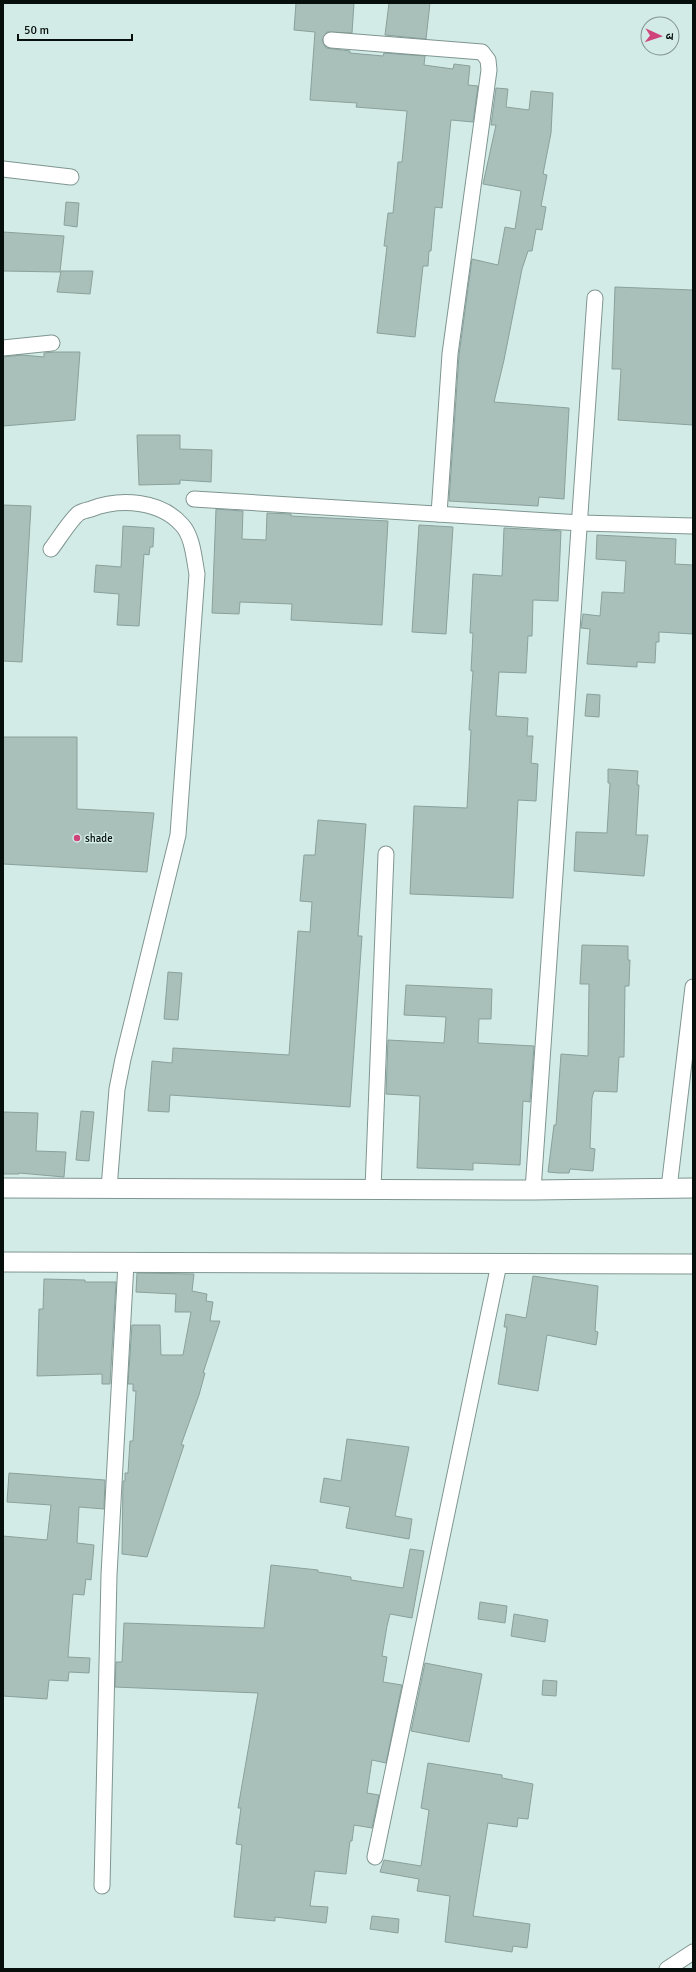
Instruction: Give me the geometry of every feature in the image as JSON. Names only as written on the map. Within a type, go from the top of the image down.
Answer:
[{"type":"main road","points":[[3,1188],[533,1190],[693,1188]]},
{"type":"main road","points":[[3,1262],[693,1264]]},
{"type":"street","points":[[331,40],[482,52],[488,60],[489,70],[450,354],[440,514]]},
{"type":"street","points":[[3,169],[71,177]]},
{"type":"street","points":[[533,1190],[581,523],[595,298]]},
{"type":"street","points":[[3,348],[52,343]]},
{"type":"street","points":[[194,499],[581,523],[693,526]]},
{"type":"street","points":[[51,549],[80,513],[101,505],[125,503],[146,504],[166,512],[182,525],[192,545],[197,574],[178,835],[121,1066],[117,1089],[109,1188]]},
{"type":"street","points":[[373,1189],[386,854]]},
{"type":"street","points":[[669,1188],[693,987]]},
{"type":"street","points":[[102,1886],[109,1575],[126,1263]]},
{"type":"street","points":[[375,1857],[499,1264]]},
{"type":"street","points":[[667,1969],[693,1952]]},
{"type":"building","points":[[296,3],[354,3],[352,33],[327,32],[322,40],[326,48],[350,51],[350,53],[383,56],[384,53],[425,56],[424,65],[453,69],[454,64],[470,66],[468,85],[478,86],[473,122],[451,120],[442,208],[435,207],[431,251],[429,251],[428,266],[423,266],[415,337],[377,333],[387,246],[384,246],[388,213],[393,213],[398,162],[402,162],[407,111],[356,107],[357,103],[310,100],[315,32],[294,30]]},
{"type":"building","points":[[389,3],[430,3],[426,39],[385,35]]},
{"type":"building","points":[[496,88],[508,89],[506,107],[529,110],[531,91],[553,93],[551,133],[543,174],[547,175],[541,206],[546,207],[542,230],[536,229],[532,251],[528,251],[522,269],[494,402],[569,408],[564,499],[539,497],[538,506],[449,501],[459,355],[472,259],[498,265],[505,227],[515,229],[521,191],[483,184],[496,125],[491,125]]},
{"type":"building","points":[[66,202],[79,203],[77,227],[64,225]]},
{"type":"building","points":[[3,232],[64,236],[60,272],[3,271]]},
{"type":"building","points":[[61,271],[93,271],[90,294],[57,292]]},
{"type":"building","points":[[615,287],[693,290],[693,425],[618,420],[621,369],[612,369]]},
{"type":"building","points":[[80,352],[75,420],[3,426],[3,357],[22,355],[44,357],[44,353]]},
{"type":"building","points":[[137,435],[180,435],[180,449],[212,450],[211,482],[180,480],[180,484],[139,485]]},
{"type":"building","points":[[3,505],[31,506],[22,662],[3,661]]},
{"type":"building","points":[[216,509],[243,511],[242,539],[266,540],[267,513],[291,514],[291,516],[388,521],[382,625],[291,620],[292,604],[240,602],[239,614],[212,613]]},
{"type":"building","points":[[419,525],[453,527],[446,634],[412,632]]},
{"type":"building","points":[[123,526],[154,528],[153,547],[150,547],[149,555],[144,554],[139,626],[117,625],[119,594],[94,592],[96,565],[121,567]]},
{"type":"building","points":[[504,528],[561,531],[558,601],[533,600],[532,636],[528,636],[526,673],[499,672],[496,716],[528,718],[527,736],[533,736],[531,763],[538,764],[536,801],[518,800],[513,898],[410,894],[414,806],[467,808],[471,730],[469,730],[473,671],[471,671],[473,633],[470,633],[473,574],[502,576]]},
{"type":"building","points":[[597,535],[676,539],[675,564],[693,565],[693,634],[659,632],[659,642],[656,642],[655,663],[637,662],[637,667],[587,664],[590,629],[581,628],[583,614],[600,616],[602,592],[624,593],[626,561],[596,559]]},
{"type":"building","points":[[587,694],[600,695],[599,717],[585,716]]},
{"type":"building","name":"shade","points":[[3,737],[77,737],[77,809],[154,813],[147,872],[3,864]]},
{"type":"building","points":[[608,769],[638,771],[637,785],[639,785],[636,835],[648,835],[644,876],[574,871],[576,832],[607,833],[610,783],[608,783]]},
{"type":"building","points":[[318,820],[366,824],[358,936],[362,936],[350,1107],[170,1095],[169,1112],[148,1111],[152,1061],[172,1063],[173,1048],[289,1055],[298,931],[310,932],[312,902],[300,901],[304,855],[315,855]]},
{"type":"building","points":[[582,945],[628,946],[628,960],[630,960],[629,986],[625,986],[624,1057],[619,1057],[617,1092],[594,1091],[592,1098],[590,1148],[595,1149],[593,1171],[570,1169],[569,1173],[548,1172],[554,1125],[556,1125],[561,1054],[588,1056],[589,984],[580,984]]},
{"type":"building","points":[[168,972],[182,973],[178,1020],[164,1019]]},
{"type":"building","points":[[406,985],[492,989],[491,1019],[479,1019],[478,1043],[534,1046],[530,1102],[523,1101],[520,1165],[473,1163],[473,1170],[417,1168],[420,1096],[386,1094],[388,1040],[444,1043],[446,1017],[404,1015]]},
{"type":"building","points":[[81,1111],[94,1112],[89,1161],[76,1160]]},
{"type":"building","points":[[3,1112],[38,1113],[36,1151],[66,1152],[64,1177],[19,1173],[3,1174]]},
{"type":"building","points":[[137,1273],[194,1274],[192,1291],[207,1294],[206,1301],[213,1302],[210,1321],[220,1321],[203,1373],[205,1373],[199,1395],[181,1445],[184,1445],[147,1557],[122,1554],[123,1481],[125,1481],[125,1473],[128,1473],[130,1441],[133,1441],[136,1391],[133,1391],[133,1384],[128,1384],[132,1325],[160,1325],[161,1355],[183,1355],[191,1312],[175,1312],[176,1294],[136,1292]]},
{"type":"building","points":[[533,1276],[598,1286],[595,1331],[598,1332],[596,1345],[547,1335],[538,1391],[498,1384],[507,1327],[504,1327],[506,1314],[526,1318]]},
{"type":"building","points":[[44,1279],[85,1280],[85,1282],[116,1282],[110,1384],[102,1384],[102,1374],[37,1376],[39,1309],[43,1309]]},
{"type":"building","points":[[347,1439],[409,1447],[395,1516],[412,1519],[409,1539],[346,1528],[350,1507],[320,1502],[324,1478],[341,1481]]},
{"type":"building","points":[[9,1473],[105,1480],[104,1509],[79,1507],[77,1543],[94,1545],[91,1580],[86,1579],[84,1595],[73,1594],[68,1657],[90,1658],[89,1673],[69,1672],[68,1681],[49,1680],[47,1699],[3,1696],[3,1536],[47,1540],[51,1505],[7,1502]]},
{"type":"building","points":[[410,1549],[424,1551],[412,1618],[390,1614],[387,1626],[382,1656],[387,1657],[383,1682],[402,1685],[386,1763],[372,1760],[367,1793],[379,1795],[372,1828],[354,1825],[352,1841],[350,1841],[346,1874],[315,1871],[310,1906],[328,1907],[326,1923],[275,1917],[275,1921],[234,1917],[242,1845],[236,1844],[241,1808],[238,1808],[258,1693],[115,1687],[116,1662],[122,1662],[124,1623],[264,1628],[271,1565],[318,1570],[318,1572],[351,1577],[351,1580],[403,1588]]},
{"type":"building","points":[[480,1602],[507,1606],[505,1623],[478,1619]]},
{"type":"building","points":[[514,1614],[548,1620],[545,1642],[511,1636]]},
{"type":"building","points":[[425,1663],[482,1674],[469,1742],[411,1731]]},
{"type":"building","points":[[543,1680],[557,1681],[556,1696],[542,1695]]},
{"type":"building","points":[[428,1763],[502,1775],[502,1778],[533,1784],[528,1819],[518,1818],[517,1827],[488,1823],[473,1916],[530,1924],[527,1948],[513,1946],[512,1952],[445,1942],[450,1896],[417,1891],[419,1879],[380,1872],[384,1860],[421,1866],[429,1810],[421,1808]]},
{"type":"building","points":[[372,1916],[399,1919],[398,1933],[370,1929]]},
{"type":"place","name":"shade","points":[[77,838]]}]
